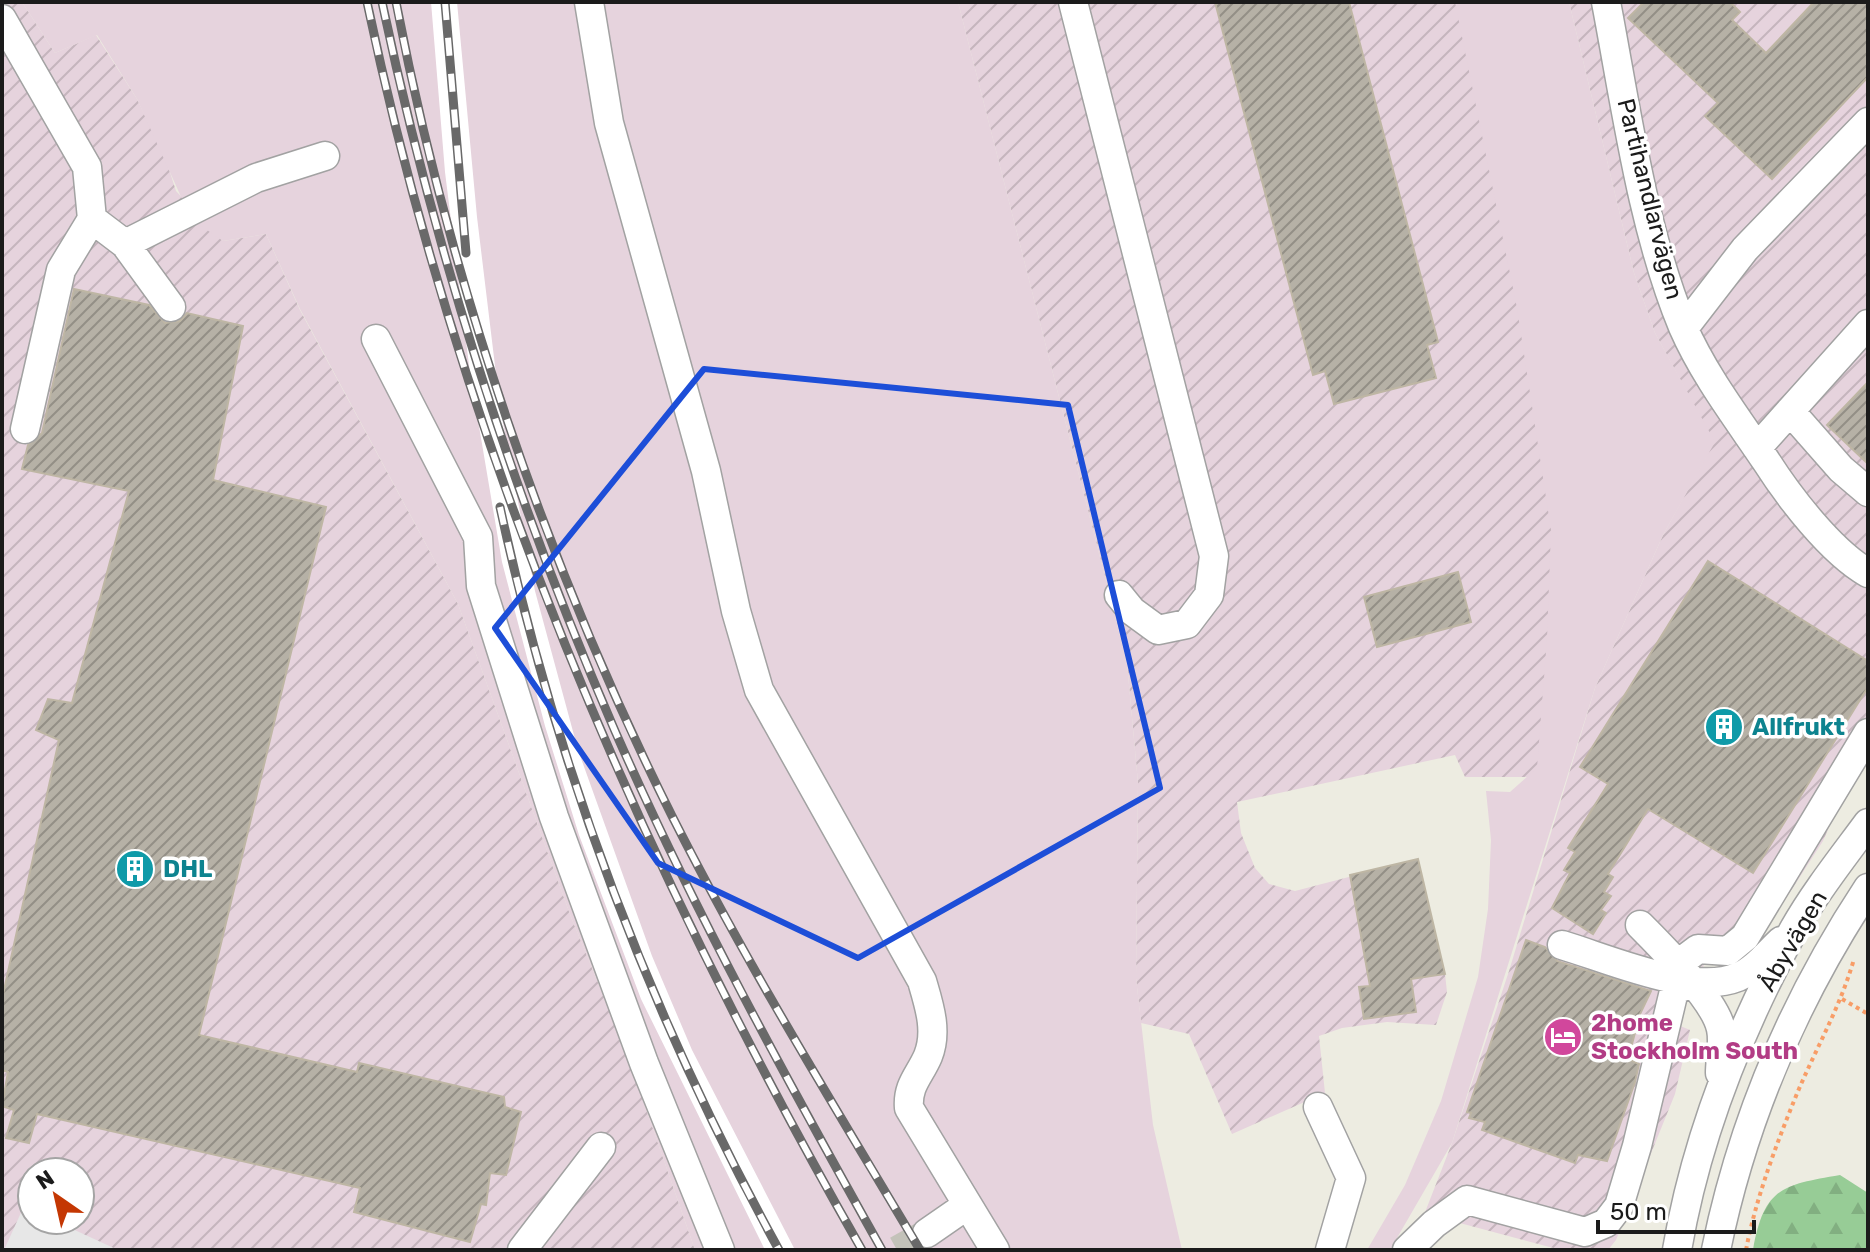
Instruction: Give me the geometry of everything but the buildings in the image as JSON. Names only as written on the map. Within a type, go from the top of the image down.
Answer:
[{"type":"street","points":[[589,2],[609,123],[706,471],[736,611],[759,690],[922,981],[933,1035],[928,1057],[908,1094],[909,1108],[995,1250]]},
{"type":"street","points":[[1073,2],[1214,556],[1209,595],[1187,624],[1158,630],[1132,611],[1119,595]]},
{"type":"street","name":"Partihandlarvägen","points":[[1606,2],[1642,181],[1667,283],[1684,328],[1757,448],[1792,498],[1841,551],[1868,573]]},
{"type":"street","points":[[2,19],[87,167],[92,219],[61,270],[25,429]]},
{"type":"street","points":[[1684,328],[1745,249],[1868,122]]},
{"type":"street","points":[[125,244],[256,178],[325,156]]},
{"type":"street","points":[[92,219],[125,244],[171,307]]},
{"type":"street","points":[[1757,448],[1868,324]]},
{"type":"street","points":[[376,339],[478,537],[481,586],[554,817],[639,1049],[720,1250]]},
{"type":"street","points":[[1790,411],[1841,469],[1868,492]]},
{"type":"street","points":[[1407,1250],[1434,1224],[1467,1200],[1585,1232],[1606,1223],[1619,1206],[1633,1161],[1674,991],[1698,949],[1728,951],[1745,937],[1868,733]]},
{"type":"street","name":"Åbyvägen","points":[[1677,1250],[1683,1215],[1718,1098],[1757,1004],[1796,926],[1868,823]]},
{"type":"street","name":"Åbyvägen","points":[[1716,1250],[1743,1138],[1775,1056],[1832,943],[1868,888]]},
{"type":"street","points":[[1640,925],[1715,1013],[1720,1025],[1718,1098]]},
{"type":"street","points":[[1562,945],[1728,981],[1741,976],[1796,926]]},
{"type":"street","points":[[1318,1107],[1351,1178],[1330,1250]]},
{"type":"street","points":[[522,1250],[601,1147]]},
{"type":"street","points":[[927,1233],[966,1206]]},
{"type":"path","points":[[1746,1250],[1752,1220],[1796,1096],[1842,999],[1860,945]]},
{"type":"path","points":[[1842,999],[1868,1014]]},
{"type":"highlighted area","points":[[704,369],[1068,405],[1160,788],[858,958],[658,863],[495,628]]},
{"type":"shaded area","points":[[2,2],[22,2],[55,53],[96,35],[137,99],[166,160],[176,191],[223,241],[266,234],[300,310],[458,604],[571,917],[625,1048],[695,1250],[2,1250]]},
{"type":"shaded area","points":[[22,2],[958,2],[1127,663],[1138,783],[1136,978],[1153,1125],[1182,1250],[695,1250],[625,1048],[571,917],[458,604],[300,309],[266,234],[223,241],[191,219],[137,99],[97,35],[55,53]]},
{"type":"shaded area","points":[[958,2],[1467,2],[1559,525],[1540,777],[1465,777],[1455,755],[1237,802],[1241,833],[1255,868],[1269,884],[1295,891],[1418,859],[1447,992],[1436,1025],[1387,1022],[1342,1028],[1319,1036],[1325,1093],[1232,1134],[1189,1034],[1141,1023],[1136,978],[1138,783],[1127,663]]},
{"type":"shaded area","points":[[1455,2],[1569,2],[1634,273],[1655,333],[1715,442],[1663,535],[1595,688],[1452,1143],[1390,1250],[1367,1250],[1405,1185],[1441,1101],[1478,977],[1488,909],[1491,840],[1486,791],[1510,792],[1537,768],[1547,639],[1551,530],[1517,308]]},
{"type":"shaded area","points":[[1569,2],[1868,2],[1868,758],[1836,811],[1823,841],[1756,945],[1741,960],[1725,965],[1714,965],[1707,960],[1683,1001],[1673,1023],[1690,1030],[1675,1094],[1616,1240],[1608,1250],[1561,1250],[1456,1222],[1422,1220],[1452,1143],[1509,971],[1595,688],[1663,535],[1714,442],[1655,333],[1634,273]]},
{"type":"shaded area","points":[[16,1224],[16,1236],[88,1236],[118,1250],[4,1250]]},
{"type":"green space","points":[[1840,1175],[1868,1193],[1868,1250],[1753,1250],[1763,1213],[1779,1193],[1804,1182]]},
{"type":"pier","points":[[431,2],[457,2],[477,217],[500,407],[535,591],[578,750],[652,956],[692,1050],[795,1250],[765,1250],[641,999],[579,835],[545,726],[502,562],[470,373],[445,172]]},
{"type":"tunnel","points":[[897,1250],[927,1233]]},
{"type":"railway","points":[[367,2],[406,167],[452,329],[505,488],[565,645],[631,800],[703,952],[780,1102],[862,1250]]},
{"type":"railway","points":[[382,2],[426,189],[452,281],[510,463],[578,642],[676,863],[776,1058],[882,1250]]},
{"type":"railway","points":[[396,2],[418,106],[473,315],[543,521],[583,621],[672,816],[730,927],[920,1250]]},
{"type":"railway","points":[[445,2],[466,253]]},
{"type":"railway","points":[[500,507],[549,700],[612,889],[689,1072],[779,1250]]},
{"type":"place","name":"Allfrukt","points":[[1724,727]]},
{"type":"place","name":"DHL","points":[[135,869]]},
{"type":"place","name":"2home Stockholm South","points":[[1563,1037]]}]
